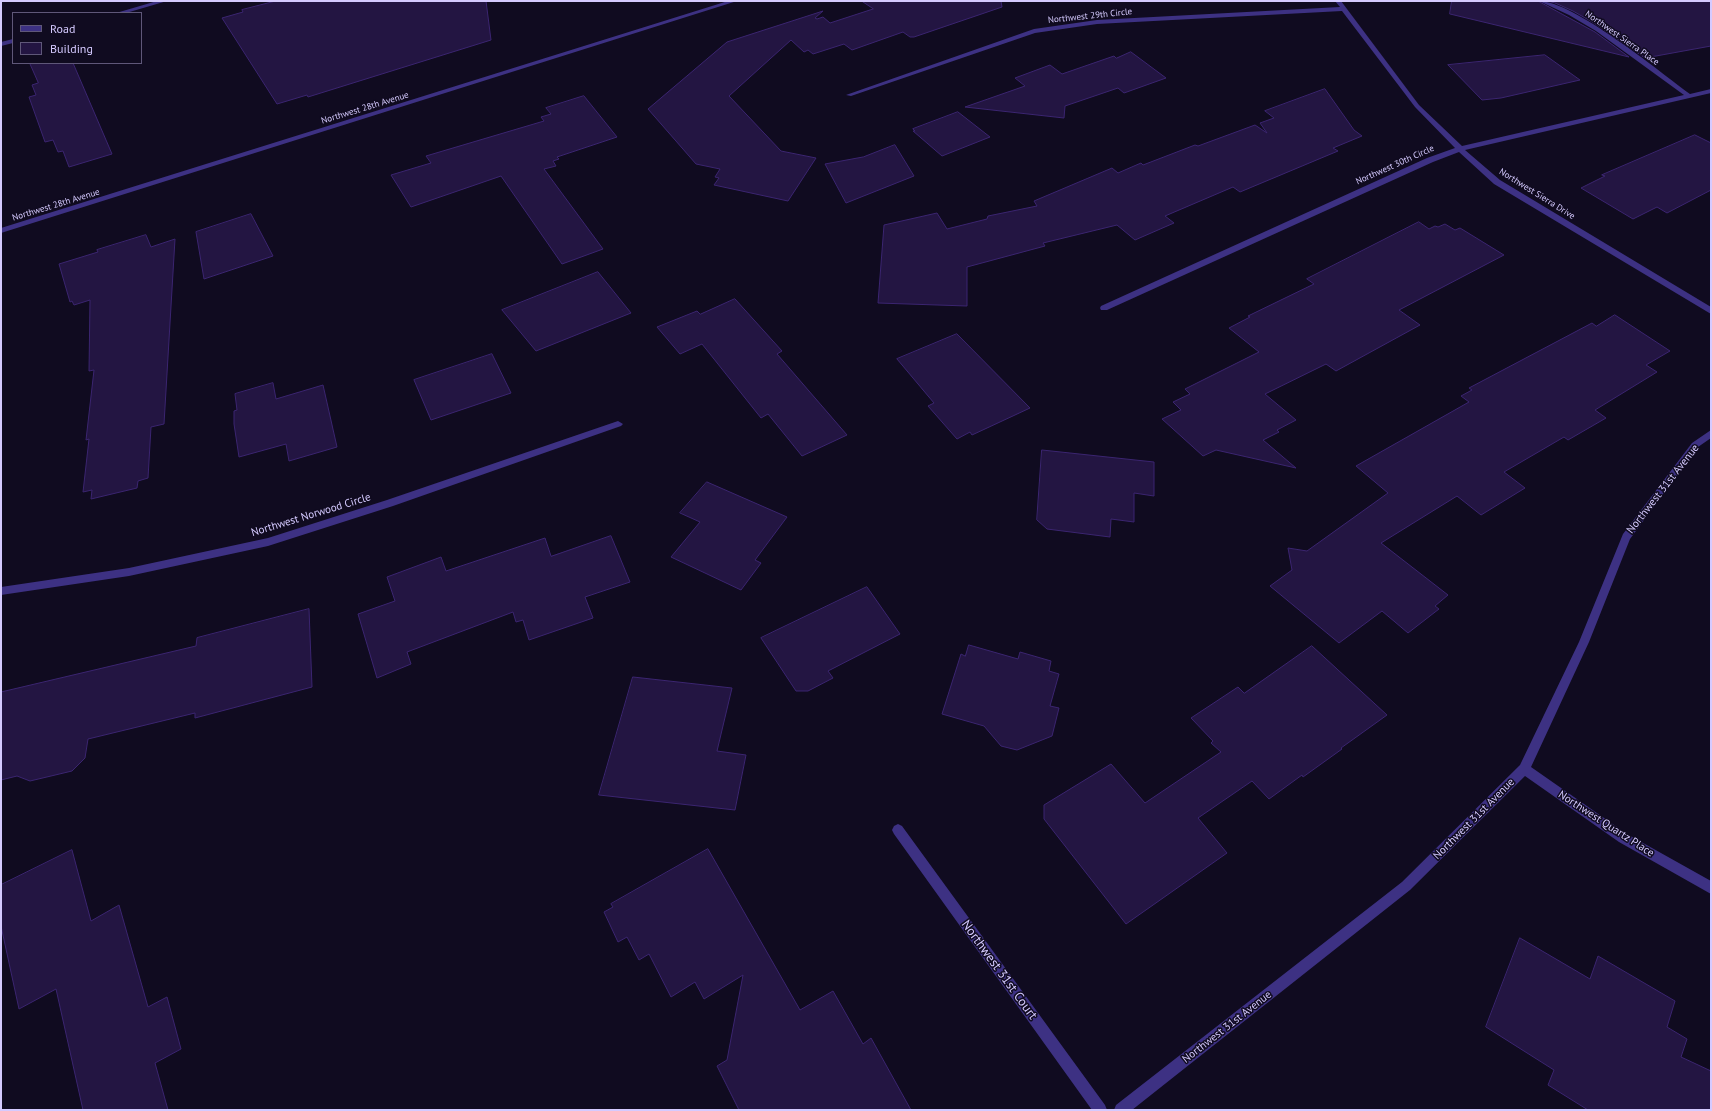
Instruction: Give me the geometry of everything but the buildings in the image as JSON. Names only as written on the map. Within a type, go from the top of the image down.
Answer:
[{"type":"street","points":[[123,12],[164,1]]},
{"type":"street","name":"Northwest 28th Avenue","points":[[1,231],[732,1]]},
{"type":"street","name":"Northwest Sierra Drive","points":[[1338,1],[1416,106],[1460,149],[1497,182],[1711,311]]},
{"type":"street","name":"Northwest Sierra Place","points":[[1542,1],[1571,14],[1598,30],[1688,96]]},
{"type":"street","name":"Northwest 29th Circle","points":[[849,95],[1034,30],[1097,22],[1343,9]]},
{"type":"street","points":[[1,44],[12,41]]},
{"type":"street","name":"Northwest 30th Circle","points":[[1104,308],[1430,160],[1460,149],[1711,91]]},
{"type":"street","name":"Northwest Norwood Circle","points":[[1,591],[130,572],[268,542],[390,503],[618,424]]},
{"type":"street","name":"Northwest 31st Avenue","points":[[1120,1110],[1406,886],[1524,769],[1584,642],[1626,537],[1695,445],[1711,433]]},
{"type":"street","name":"Northwest Quartz Place","points":[[1524,769],[1623,838],[1711,888]]},
{"type":"street","name":"Northwest 31st Court","points":[[898,830],[1100,1110]]}]
